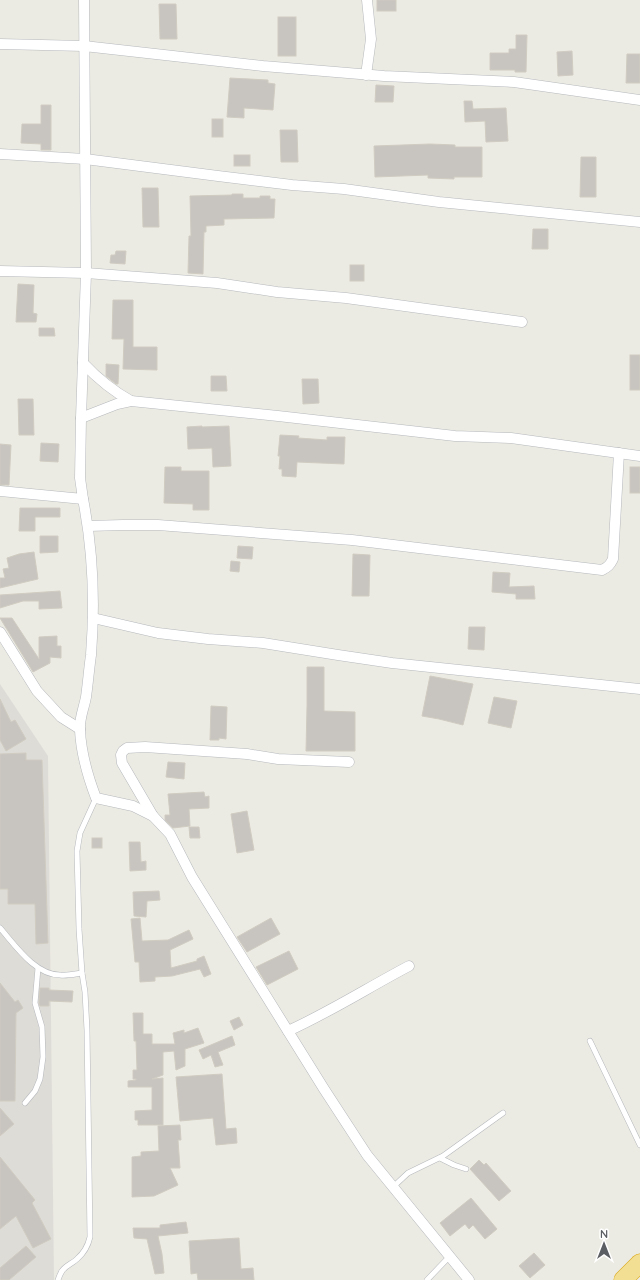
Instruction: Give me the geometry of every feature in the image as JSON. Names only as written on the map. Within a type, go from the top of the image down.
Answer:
[{"type":"highway","points":[[623,1280],[640,1262]]},
{"type":"street","points":[[84,0],[86,273],[80,478],[88,526],[92,563],[93,618],[86,697],[80,728],[83,754],[96,798],[132,806],[152,816]]},
{"type":"street","points":[[366,75],[371,39],[368,0]]},
{"type":"street","points":[[0,44],[84,46],[263,66],[366,75],[514,82],[640,100]]},
{"type":"street","points":[[0,154],[84,159],[292,185],[344,189],[439,202],[640,222]]},
{"type":"street","points":[[0,271],[86,273],[217,283],[277,292],[346,298],[522,322]]},
{"type":"street","points":[[83,363],[100,381],[116,393],[131,401]]},
{"type":"street","points":[[81,418],[117,404],[131,401],[454,436],[511,438],[640,456]]},
{"type":"street","points":[[88,526],[158,525],[352,540],[602,570],[610,565],[613,559],[619,453]]},
{"type":"street","points":[[0,491],[83,500]]},
{"type":"street","points":[[93,618],[158,633],[208,639],[263,643],[392,663],[640,689]]},
{"type":"street","points":[[0,632],[37,691],[61,717],[80,728]]},
{"type":"street","points":[[349,762],[278,759],[247,754],[145,747],[127,748],[123,751],[122,755],[122,763],[152,816],[170,834],[192,877],[324,1089],[367,1155],[470,1280]]},
{"type":"street","points":[[288,1031],[313,1019],[409,966]]},
{"type":"lane","points":[[58,1280],[67,1266],[77,1260],[86,1249],[89,1244],[90,1237],[87,1030],[79,921],[77,851],[80,833],[96,798]]},
{"type":"lane","points":[[0,928],[38,968],[48,974],[59,976],[82,973]]},
{"type":"lane","points":[[26,1103],[35,1091],[40,1079],[43,1057],[42,1027],[35,1003],[38,968]]},
{"type":"lane","points":[[590,1041],[640,1145]]},
{"type":"lane","points":[[393,1187],[408,1173],[440,1158],[503,1112]]},
{"type":"lane","points":[[440,1158],[466,1169]]},
{"type":"lane","points":[[427,1280],[450,1256]]},
{"type":"shaded area","points":[[0,684],[48,756],[54,1280],[0,1280]]},
{"type":"building","points":[[377,0],[396,0],[396,11],[377,11]]},
{"type":"building","points":[[159,4],[176,4],[177,39],[160,39]]},
{"type":"building","points":[[278,17],[296,17],[296,56],[278,56]]},
{"type":"building","points":[[516,35],[527,35],[526,72],[515,72],[515,70],[490,70],[490,53],[509,53],[509,49],[516,49]]},
{"type":"building","points":[[572,51],[573,75],[558,76],[557,52]]},
{"type":"building","points":[[627,54],[640,54],[640,83],[626,83]]},
{"type":"building","points":[[230,78],[268,80],[268,83],[275,84],[273,110],[244,108],[244,118],[227,117]]},
{"type":"building","points":[[376,85],[394,86],[393,102],[375,102]]},
{"type":"building","points":[[464,101],[472,101],[473,109],[506,108],[508,141],[486,142],[485,121],[465,122]]},
{"type":"building","points":[[41,105],[51,105],[51,150],[41,150],[41,144],[21,143],[22,124],[41,124]]},
{"type":"building","points":[[212,119],[223,119],[223,137],[212,137]]},
{"type":"building","points":[[280,130],[297,130],[298,162],[281,162]]},
{"type":"building","points":[[430,144],[455,145],[455,147],[482,147],[482,177],[454,177],[454,179],[428,178],[428,175],[375,177],[374,146]]},
{"type":"building","points":[[234,155],[250,155],[250,166],[234,166]]},
{"type":"building","points":[[581,157],[596,157],[596,197],[580,197]]},
{"type":"building","points":[[142,188],[158,188],[159,227],[143,227]]},
{"type":"building","points":[[243,194],[243,198],[260,198],[260,196],[270,196],[270,199],[275,199],[274,218],[224,219],[224,225],[206,226],[206,232],[204,232],[203,274],[188,273],[189,236],[191,236],[190,196]]},
{"type":"building","points":[[533,229],[548,229],[548,249],[532,249]]},
{"type":"building","points":[[116,251],[126,251],[125,264],[110,263],[111,255],[115,255]]},
{"type":"building","points":[[350,265],[364,265],[364,281],[350,281]]},
{"type":"building","points":[[18,284],[34,285],[33,313],[37,314],[36,322],[16,322]]},
{"type":"building","points":[[113,300],[133,300],[133,347],[157,347],[157,370],[123,369],[124,339],[112,339]]},
{"type":"building","points":[[39,328],[54,328],[55,336],[39,336]]},
{"type":"building","points":[[630,355],[640,355],[640,390],[630,390]]},
{"type":"building","points":[[106,364],[119,365],[118,384],[106,376]]},
{"type":"building","points":[[211,376],[226,376],[227,391],[211,391]]},
{"type":"building","points":[[302,379],[318,379],[319,403],[303,404]]},
{"type":"building","points":[[18,399],[33,399],[34,435],[19,435]]},
{"type":"building","points":[[229,426],[231,466],[213,467],[212,448],[188,449],[187,427]]},
{"type":"building","points":[[280,435],[327,440],[327,437],[345,437],[344,464],[297,462],[296,477],[282,476],[282,469],[279,469],[280,456],[278,456]]},
{"type":"building","points":[[41,443],[59,444],[58,462],[40,461]]},
{"type":"building","points":[[0,444],[11,445],[9,485],[0,485]]},
{"type":"building","points":[[165,467],[181,467],[181,471],[209,471],[209,510],[193,510],[193,504],[164,503]]},
{"type":"building","points":[[630,467],[640,467],[640,493],[630,493]]},
{"type":"building","points":[[20,508],[60,508],[60,517],[35,517],[35,531],[19,531]]},
{"type":"building","points":[[40,536],[58,536],[58,552],[40,553]]},
{"type":"building","points":[[238,546],[253,547],[252,559],[237,558]]},
{"type":"building","points":[[34,552],[38,579],[0,588],[0,578],[5,578],[3,569],[9,568],[7,558],[19,554]]},
{"type":"building","points":[[353,554],[370,555],[369,596],[352,596]]},
{"type":"building","points":[[231,561],[240,562],[239,572],[230,571]]},
{"type":"building","points":[[493,572],[510,573],[509,587],[534,586],[535,599],[516,599],[516,594],[492,592]]},
{"type":"building","points":[[60,591],[62,608],[39,609],[39,601],[23,601],[0,608],[0,595]]},
{"type":"building","points":[[0,618],[12,618],[39,659],[39,637],[57,636],[57,646],[61,646],[61,658],[50,657],[50,663],[33,672]]},
{"type":"building","points":[[469,627],[485,627],[484,650],[468,649]]},
{"type":"building","points":[[307,667],[324,667],[324,711],[355,712],[355,751],[306,751]]},
{"type":"building","points":[[430,676],[473,684],[463,725],[422,716]]},
{"type":"building","points":[[494,697],[517,701],[511,728],[488,723]]},
{"type":"building","points":[[0,699],[11,722],[15,720],[26,739],[6,751],[0,740]]},
{"type":"building","points":[[211,706],[227,707],[226,739],[219,738],[219,740],[210,740]]},
{"type":"building","points":[[26,753],[26,760],[42,760],[48,943],[36,944],[35,904],[8,904],[8,889],[0,889],[0,754]]},
{"type":"building","points":[[168,762],[185,763],[184,779],[166,777]]},
{"type":"building","points":[[204,792],[205,797],[209,796],[209,808],[189,809],[190,826],[173,828],[165,820],[165,815],[170,815],[168,794]]},
{"type":"building","points":[[247,811],[254,850],[237,853],[231,814]]},
{"type":"building","points":[[189,827],[199,827],[200,838],[190,838]]},
{"type":"building","points":[[92,838],[102,838],[102,848],[92,848]]},
{"type":"building","points":[[129,842],[140,842],[141,862],[146,861],[146,870],[130,871]]},
{"type":"building","points":[[159,891],[160,900],[147,901],[146,917],[134,916],[133,892]]},
{"type":"building","points":[[140,918],[142,941],[168,940],[189,930],[193,939],[170,950],[171,968],[197,961],[197,959],[204,956],[211,974],[204,977],[200,969],[172,976],[155,977],[155,981],[140,982],[139,962],[135,962],[131,919]]},
{"type":"building","points":[[271,918],[280,934],[247,952],[237,937]]},
{"type":"building","points":[[289,951],[298,969],[267,985],[256,967]]},
{"type":"building","points":[[0,983],[15,1002],[18,1000],[23,1008],[16,1013],[15,1101],[0,1101]]},
{"type":"building","points":[[40,988],[73,991],[72,1002],[49,1001],[49,1006],[40,1006]]},
{"type":"building","points":[[133,1013],[143,1013],[143,1034],[152,1034],[152,1044],[175,1044],[173,1033],[184,1030],[184,1033],[198,1028],[204,1043],[185,1049],[185,1066],[176,1070],[174,1051],[163,1052],[163,1075],[152,1079],[163,1078],[163,1125],[138,1125],[138,1120],[135,1120],[135,1111],[152,1110],[152,1087],[128,1087],[128,1081],[136,1080],[133,1079],[133,1070],[137,1070]]},
{"type":"building","points":[[239,1017],[243,1025],[234,1030],[230,1021]]},
{"type":"building","points":[[232,1036],[235,1045],[218,1052],[223,1065],[215,1067],[211,1055],[203,1059],[199,1050]]},
{"type":"building","points":[[222,1074],[226,1129],[236,1128],[237,1143],[216,1145],[213,1118],[180,1121],[176,1077]]},
{"type":"building","points":[[0,1108],[14,1124],[0,1136]]},
{"type":"building","points":[[180,1125],[181,1140],[178,1140],[180,1168],[170,1168],[178,1185],[154,1196],[132,1197],[132,1157],[141,1156],[141,1152],[159,1151],[158,1126]]},
{"type":"building","points":[[0,1157],[35,1200],[32,1203],[51,1239],[33,1248],[16,1216],[0,1229]]},
{"type":"building","points":[[479,1160],[484,1165],[486,1163],[511,1191],[499,1201],[470,1169]]},
{"type":"building","points":[[471,1198],[497,1229],[485,1239],[473,1225],[469,1229],[465,1224],[450,1236],[440,1223]]},
{"type":"building","points":[[186,1222],[188,1233],[158,1236],[164,1273],[155,1274],[147,1239],[134,1238],[133,1228],[160,1228],[160,1225]]},
{"type":"building","points":[[239,1238],[241,1269],[253,1268],[254,1280],[198,1280],[197,1273],[191,1274],[189,1241]]},
{"type":"building","points":[[26,1246],[36,1257],[9,1280],[0,1280],[0,1268]]},
{"type":"building","points":[[534,1253],[545,1265],[530,1278],[519,1266]]}]
